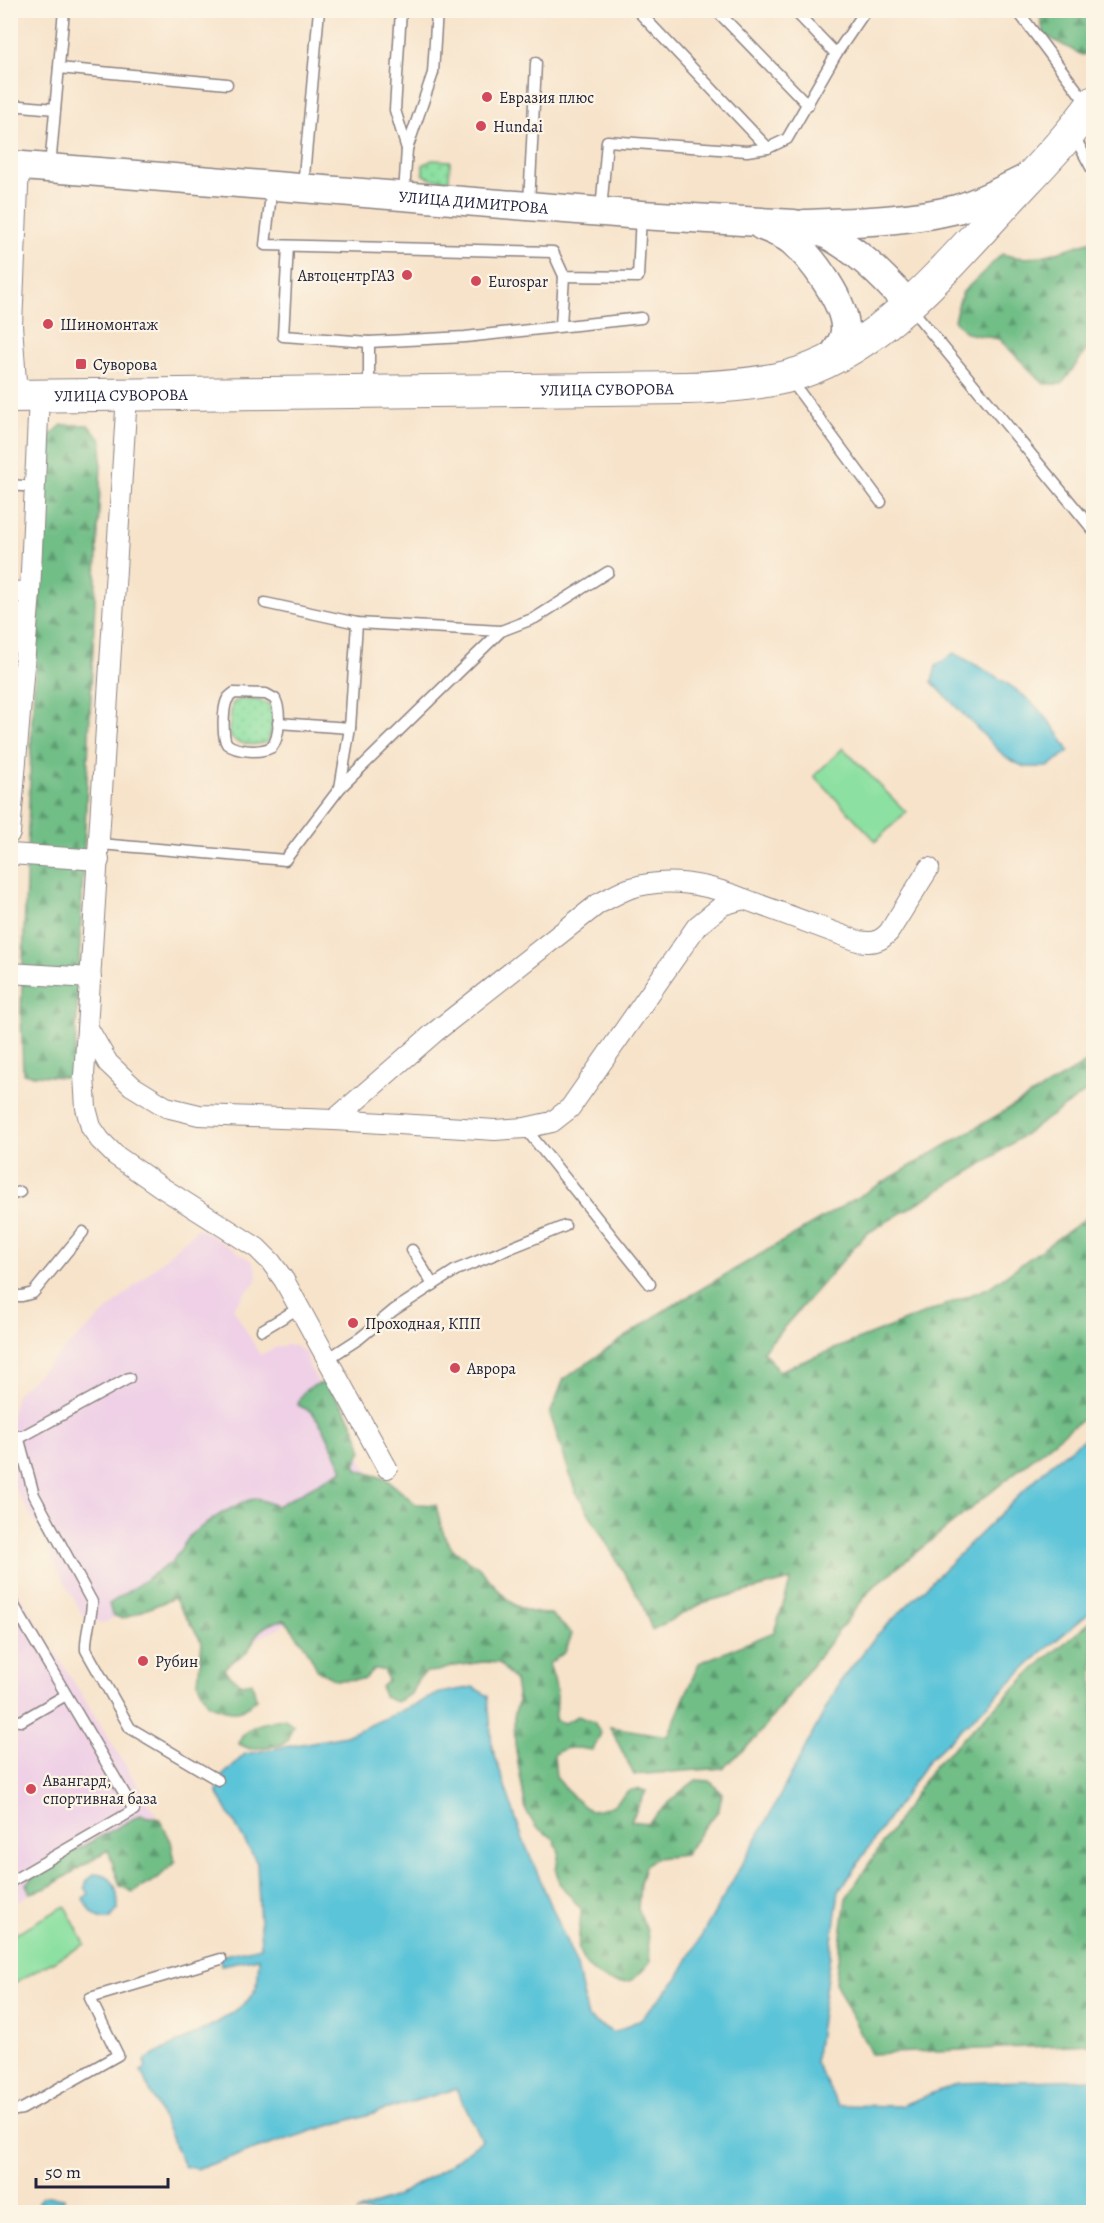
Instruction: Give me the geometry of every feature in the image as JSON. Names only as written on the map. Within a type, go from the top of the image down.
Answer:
[{"type":"main road","name":"УЛИЦА СУВОРОВА","points":[[22,396],[687,388],[751,384],[788,376],[830,360],[871,336],[908,304],[952,262],[1085,113]]},
{"type":"main road","name":"УЛИЦА ДИМИТРОВА","points":[[15,165],[641,215],[794,224],[817,230],[863,260],[891,284],[908,304]]},
{"type":"main road","points":[[794,224],[900,219],[958,208],[989,197],[1029,177]]},
{"type":"main road","points":[[752,221],[791,240],[815,266],[832,292],[842,313],[845,332],[841,345],[830,360]]},
{"type":"street","points":[[10,833],[20,592],[35,487],[12,325],[15,165]]},
{"type":"street","points":[[127,395],[84,1076],[86,1108],[92,1127],[100,1140],[115,1155],[257,1248],[271,1262],[284,1280],[387,1468]]},
{"type":"street","points":[[10,854],[99,852]]},
{"type":"street","points":[[334,1120],[435,1032],[598,904],[627,889],[660,883],[690,883],[718,889],[858,941],[871,943],[882,940],[889,932],[929,868]]},
{"type":"street","points":[[88,1028],[108,1064],[132,1086],[166,1107],[199,1115],[334,1120],[495,1130],[525,1128],[552,1122],[570,1108],[697,926],[723,905],[744,899]]},
{"type":"street","points":[[10,973],[91,978]]},
{"type":"lane","points":[[50,168],[64,10]]},
{"type":"lane","points":[[303,188],[319,10]]},
{"type":"lane","points":[[401,10],[395,110],[407,149]]},
{"type":"lane","points":[[404,196],[407,149],[433,73],[437,10]]},
{"type":"lane","points":[[637,10],[768,148]]},
{"type":"lane","points":[[716,10],[808,105]]},
{"type":"lane","points":[[794,10],[836,54]]},
{"type":"lane","points":[[601,211],[607,141],[747,151],[768,148],[788,139],[836,54],[866,10]]},
{"type":"lane","points":[[1017,10],[1085,113],[1094,173]]},
{"type":"lane","points":[[529,206],[536,63]]},
{"type":"lane","points":[[59,68],[227,84]]},
{"type":"lane","points":[[10,105],[55,109]]},
{"type":"lane","points":[[272,185],[265,245],[553,252],[564,276],[561,326]]},
{"type":"lane","points":[[564,276],[638,278],[641,215]]},
{"type":"lane","points":[[288,246],[283,336],[369,342],[465,338],[641,318]]},
{"type":"lane","points":[[908,304],[1094,531]]},
{"type":"lane","points":[[369,342],[369,391]]},
{"type":"lane","points":[[788,376],[881,502]]},
{"type":"lane","points":[[10,485],[35,487]]},
{"type":"lane","points":[[99,852],[285,860],[340,788],[501,631],[535,618],[608,572]]},
{"type":"lane","points":[[265,603],[357,623],[501,631]]},
{"type":"lane","points":[[340,788],[350,728],[357,623]]},
{"type":"lane","points":[[234,693],[271,696],[278,703],[278,723],[276,743],[268,750],[231,748],[224,740],[227,700],[234,693]]},
{"type":"lane","points":[[278,723],[350,728]]},
{"type":"lane","points":[[525,1128],[650,1284]]},
{"type":"lane","points":[[326,1360],[360,1338],[394,1310],[456,1270],[565,1226]]},
{"type":"lane","points":[[10,1296],[33,1293],[83,1232]]},
{"type":"lane","points":[[412,1250],[433,1285]]},
{"type":"lane","points":[[262,1330],[299,1308]]},
{"type":"lane","points":[[129,1378],[14,1436],[34,1495],[92,1602],[92,1616],[85,1637],[86,1650],[113,1700],[130,1728],[218,1780]]},
{"type":"lane","points":[[10,1599],[134,1810],[10,1882]]},
{"type":"lane","points":[[10,1720],[21,1720],[66,1695]]},
{"type":"lane","points":[[10,2111],[22,2109],[118,2055],[90,1998],[221,1959]]},
{"type":"shaded area","points":[[198,1228],[252,1261],[257,1271],[256,1281],[233,1308],[260,1355],[286,1345],[296,1346],[307,1354],[309,1366],[414,1553],[220,1660],[177,1583],[102,1624],[83,1616],[50,1555],[48,1543],[11,1483],[11,1420],[16,1394]]},
{"type":"shaded area","points":[[10,1580],[156,1814],[11,1906],[10,1906]]},
{"type":"green space","points":[[1039,11],[1093,11],[1093,52],[1082,55],[1044,35]]},
{"type":"green space","points":[[432,160],[450,161],[449,180],[431,179],[423,174],[423,165]]},
{"type":"green space","points":[[1093,241],[1093,341],[1062,384],[1044,384],[999,339],[966,333],[954,320],[962,293],[1002,254],[1026,258],[1037,257]]},
{"type":"green space","points":[[62,425],[88,425],[102,441],[74,1078],[23,1074],[21,1013],[32,723],[48,437]]},
{"type":"green space","points":[[242,699],[269,704],[272,723],[267,742],[249,744],[232,739],[229,732],[232,705]]},
{"type":"green space","points":[[843,748],[906,812],[876,841],[814,776]]},
{"type":"green space","points":[[1093,1059],[1093,1087],[979,1166],[866,1234],[763,1351],[779,1371],[988,1288],[1093,1213],[1093,1412],[871,1589],[756,1738],[723,1768],[634,1775],[610,1727],[668,1736],[699,1663],[774,1632],[791,1580],[705,1602],[652,1630],[641,1601],[575,1490],[550,1414],[564,1379],[662,1312]]},
{"type":"green space","points":[[324,1383],[343,1406],[353,1423],[362,1451],[355,1465],[358,1470],[386,1479],[416,1504],[436,1505],[443,1532],[454,1550],[479,1568],[509,1601],[526,1610],[551,1614],[572,1634],[565,1652],[549,1664],[556,1691],[555,1720],[564,1723],[578,1716],[594,1722],[601,1733],[593,1750],[567,1748],[554,1755],[556,1777],[573,1797],[589,1810],[611,1806],[630,1791],[646,1791],[631,1821],[648,1823],[696,1780],[710,1781],[722,1793],[719,1810],[685,1855],[656,1858],[645,1866],[640,1883],[638,1909],[647,1931],[650,1962],[632,1979],[617,1982],[603,1978],[590,1969],[582,1957],[579,1947],[581,1909],[559,1883],[556,1870],[559,1852],[554,1839],[536,1827],[526,1811],[515,1744],[514,1717],[518,1701],[515,1681],[499,1663],[483,1662],[427,1672],[418,1679],[411,1694],[396,1702],[384,1697],[381,1687],[388,1680],[383,1670],[374,1669],[365,1679],[336,1680],[318,1671],[305,1646],[285,1620],[261,1630],[246,1653],[229,1663],[224,1670],[241,1684],[252,1682],[256,1699],[239,1711],[228,1711],[208,1704],[198,1683],[202,1642],[174,1598],[123,1619],[112,1615],[109,1604],[172,1562],[191,1534],[219,1515],[256,1498],[277,1506],[343,1470],[324,1429],[312,1412],[298,1405],[307,1389]]},
{"type":"green space","points":[[1093,1620],[1093,2044],[871,2054],[835,1982],[846,1898],[934,1766],[1046,1658]]},
{"type":"green space","points":[[285,1718],[293,1726],[287,1741],[281,1745],[250,1749],[239,1744],[241,1737],[251,1728]]},
{"type":"green space","points":[[140,1815],[159,1819],[171,1841],[175,1862],[157,1879],[133,1892],[120,1886],[108,1850],[47,1888],[30,1893],[26,1884],[39,1870]]},
{"type":"green space","points":[[65,1906],[85,1944],[11,1985],[11,1936]]},
{"type":"water","points":[[954,653],[990,673],[1033,704],[1058,732],[1069,751],[1048,767],[1024,767],[1005,757],[932,682],[936,666]]},
{"type":"water","points":[[1093,1432],[1093,1610],[1042,1652],[928,1761],[839,1891],[815,2062],[838,2105],[900,2106],[958,2083],[1093,2079],[1093,2212],[356,2212],[395,2197],[445,2168],[482,2140],[456,2089],[312,2131],[196,2169],[184,2166],[141,2071],[146,2068],[144,2061],[234,2012],[246,2002],[256,1988],[259,1958],[221,1965],[220,1956],[261,1947],[257,1863],[217,1792],[218,1780],[245,1754],[346,1736],[440,1693],[473,1687],[488,1696],[492,1747],[522,1837],[577,1966],[588,2018],[614,2033],[641,2019],[677,1979],[768,1818],[840,1682],[876,1636],[1051,1464]]},
{"type":"water","points":[[94,1874],[107,1877],[116,1890],[118,1910],[110,1918],[97,1917],[83,1898],[89,1894],[85,1887],[87,1880]]},
{"type":"water","points":[[42,2197],[64,2198],[63,2210],[42,2208],[38,2202]]},
{"type":"place","name":"Евразия плюс","points":[[487,97]]},
{"type":"place","name":"Hundai","points":[[481,126]]},
{"type":"place","name":"АвтоцентрГАЗ","points":[[407,275]]},
{"type":"place","name":"Eurospar","points":[[476,281]]},
{"type":"place","name":"Шиномонтаж","points":[[48,324]]},
{"type":"place","name":"Суворова","points":[[81,364]]},
{"type":"place","name":"Проходная, КПП","points":[[353,1323]]},
{"type":"place","name":"Аврора","points":[[455,1368]]},
{"type":"place","name":"Рубин","points":[[143,1661]]},
{"type":"place","name":"Авангард, спортивная база","points":[[31,1789]]}]
